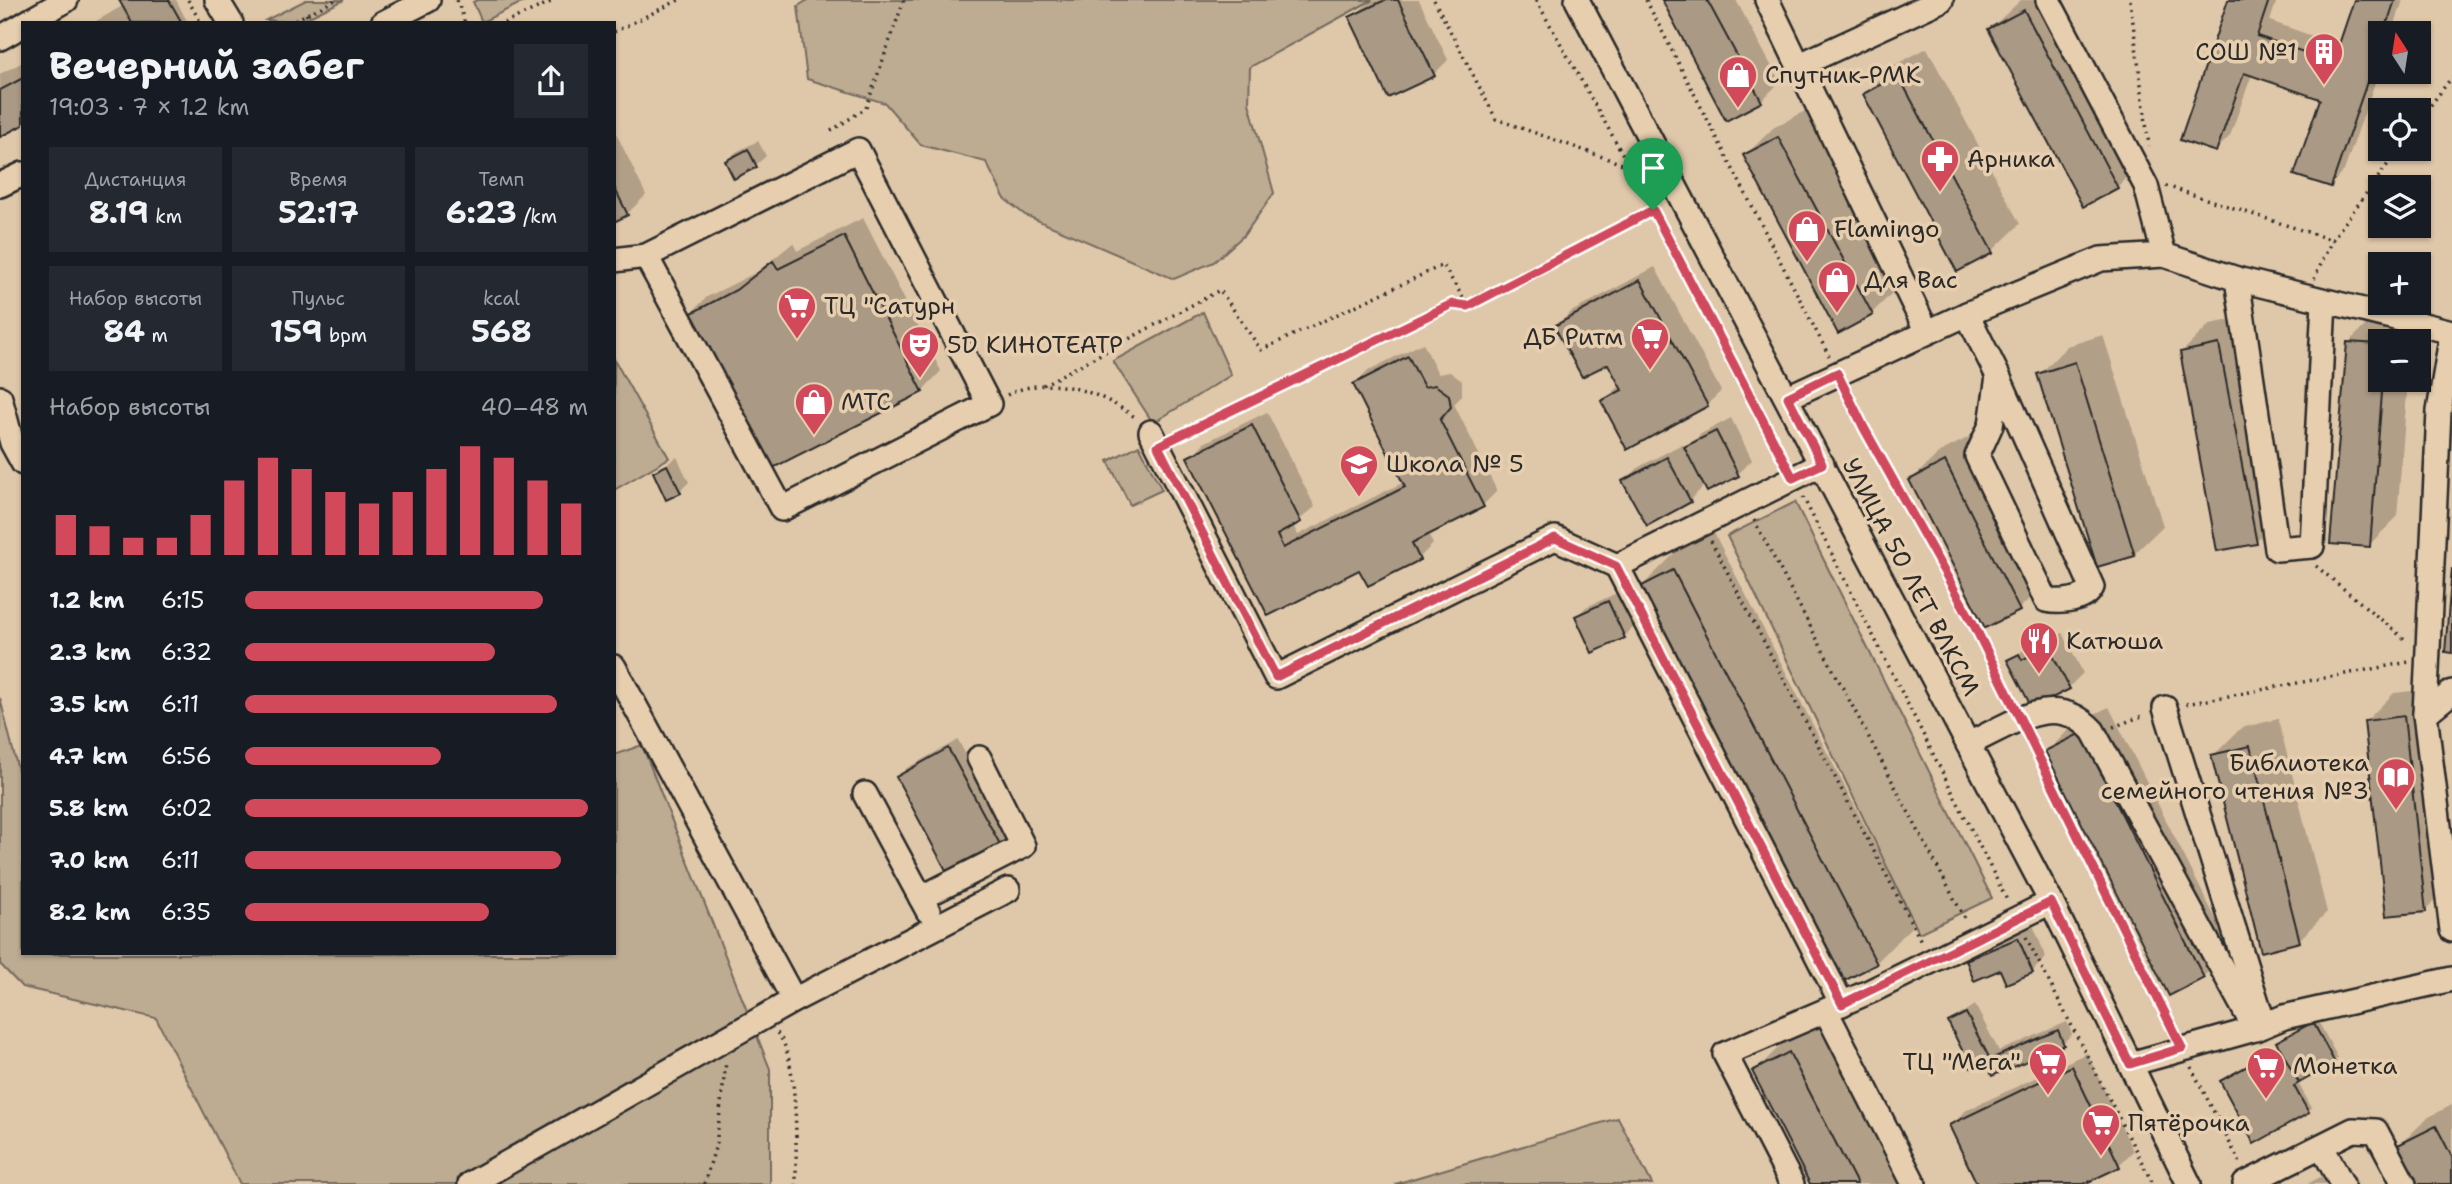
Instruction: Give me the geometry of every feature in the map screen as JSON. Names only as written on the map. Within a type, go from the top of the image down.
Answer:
[{"type":"street","points":[[30,21],[66,0]]},
{"type":"street","points":[[217,0],[230,21]]},
{"type":"street","points":[[387,21],[428,0]]},
{"type":"street","name":"УЛИЦА 50 ЛЕТ ВЛКСМ","points":[[1577,0],[1788,397],[2051,902],[2189,1184]]},
{"type":"street","points":[[1767,0],[1927,332]]},
{"type":"street","points":[[1800,65],[1941,0]]},
{"type":"street","points":[[2048,0],[2146,186],[2164,255]]},
{"type":"street","points":[[0,38],[21,26]]},
{"type":"street","points":[[616,260],[646,256],[858,150],[989,404],[782,509],[646,256]]},
{"type":"street","points":[[0,185],[21,175]]},
{"type":"street","points":[[1788,397],[1967,314],[2101,259],[2164,255],[2236,279],[2452,333],[2439,411],[2425,714],[2452,930]]},
{"type":"street","points":[[2236,279],[2277,549],[2312,546],[2315,299]]},
{"type":"street","points":[[1967,314],[1998,376],[2092,587],[2083,596],[2060,602],[2046,600],[1977,456],[1991,425],[1998,376]]},
{"type":"street","points":[[0,398],[12,443],[21,459]]},
{"type":"street","points":[[1154,439],[1276,677],[1555,538],[1616,566],[1834,1008],[1914,1184]]},
{"type":"street","points":[[1616,566],[1822,464]]},
{"type":"street","points":[[616,671],[794,1000]]},
{"type":"street","points":[[2425,714],[2452,692]]},
{"type":"street","points":[[2165,708],[2259,1027]]},
{"type":"street","points":[[1968,744],[2048,709],[2064,711],[2083,720],[2093,731],[2259,1027]]},
{"type":"street","points":[[920,898],[1023,846],[979,758]]},
{"type":"street","points":[[865,794],[936,927]]},
{"type":"street","points":[[470,1184],[794,1000],[1008,890]]},
{"type":"street","points":[[1792,1184],[1725,1054],[1834,1008],[2051,902]]},
{"type":"street","points":[[2130,1064],[2259,1027],[2284,1017],[2452,979]]},
{"type":"street","points":[[2245,1178],[2322,1147],[2353,1130],[2376,1131],[2404,1184]]},
{"type":"street","points":[[2322,1147],[2342,1184]]},
{"type":"path","points":[[188,0],[200,21]]},
{"type":"path","points":[[293,21],[335,0]]},
{"type":"path","points":[[457,0],[464,21]]},
{"type":"path","points":[[508,21],[555,0]]},
{"type":"path","points":[[616,31],[679,0]]},
{"type":"path","points":[[831,131],[866,108],[904,0]]},
{"type":"path","points":[[1434,0],[1496,118],[1630,167]]},
{"type":"path","points":[[1536,0],[1630,167],[1793,478],[2153,1184]]},
{"type":"path","points":[[1646,0],[1864,428],[1974,625],[2015,711]]},
{"type":"path","points":[[2130,0],[2151,156]]},
{"type":"path","points":[[306,14],[310,21]]},
{"type":"path","points":[[2431,105],[2452,77]]},
{"type":"path","points":[[2315,299],[2332,240],[2390,161]]},
{"type":"path","points":[[2154,183],[2332,240]]},
{"type":"path","points":[[989,404],[1021,388],[1043,385],[1076,389],[1107,398],[1154,439],[1452,304],[1468,306],[1653,210]]},
{"type":"path","points":[[1043,385],[1220,290],[1261,350],[1444,265],[1468,306]]},
{"type":"path","points":[[1744,502],[1975,939]]},
{"type":"path","points":[[1702,523],[1932,961]]},
{"type":"path","points":[[2295,549],[2427,657]]},
{"type":"path","points":[[2083,720],[2114,727],[2165,708],[2427,657]]},
{"type":"path","points":[[2028,735],[2245,1178]]},
{"type":"path","points":[[757,1022],[773,1030],[782,1039],[793,1069],[796,1184]]},
{"type":"path","points":[[704,1184],[716,1145],[727,1039]]},
{"type":"shaded area","points":[[306,0],[344,0],[301,21],[266,20]]},
{"type":"shaded area","points":[[527,0],[484,21],[482,21],[473,2]]},
{"type":"shaded area","points":[[808,0],[1372,0],[1250,67],[1249,103],[1274,193],[1244,235],[1214,262],[1174,279],[1025,215],[1005,199],[986,162],[921,145],[885,103],[807,79],[798,6]]},
{"type":"shaded area","points":[[1203,312],[1231,375],[1153,423],[1113,361]]},
{"type":"shaded area","points":[[616,363],[669,458],[616,489]]},
{"type":"shaded area","points":[[1139,445],[1162,490],[1130,505],[1108,461]]},
{"type":"shaded area","points":[[1795,502],[1992,898],[1919,933],[1727,536]]},
{"type":"shaded area","points":[[0,698],[21,782],[21,955],[616,955],[616,754],[642,745],[770,1069],[770,1184],[240,1184],[156,1018],[22,987],[0,964]]},
{"type":"shaded area","points":[[1618,1118],[1652,1184],[1395,1184]]},
{"type":"building","points":[[119,0],[169,0],[181,21],[131,21]]},
{"type":"building","points":[[1385,0],[1398,0],[1435,76],[1388,98],[1349,17]]},
{"type":"building","points":[[1662,0],[1707,0],[1762,102],[1726,121]]},
{"type":"building","name":"СОШ №1","points":[[2228,0],[2269,0],[2257,36],[2333,62],[2354,0],[2395,0],[2388,21],[2368,21],[2368,79],[2331,187],[2294,175],[2320,99],[2244,73],[2216,152],[2180,140]]},
{"type":"building","points":[[2024,10],[2118,188],[2083,207],[1988,29]]},
{"type":"building","points":[[1898,75],[1993,253],[1957,272],[1863,94]]},
{"type":"building","points":[[21,79],[21,126],[0,137],[0,90]]},
{"type":"building","points":[[1778,137],[1873,315],[1838,334],[1743,155]]},
{"type":"building","points":[[748,149],[757,167],[734,179],[725,161]]},
{"type":"building","points":[[616,191],[628,215],[616,221]]},
{"type":"building","name":"ТЦ \"Сатурн","points":[[844,236],[923,392],[765,472],[686,316],[736,290],[773,261],[778,269]]},
{"type":"building","name":"ДБ Ритм","points":[[1640,280],[1708,406],[1627,450],[1601,401],[1622,390],[1608,364],[1582,377],[1554,326]]},
{"type":"building","points":[[2347,342],[2368,343],[2368,392],[2382,392],[2370,547],[2330,544]]},
{"type":"building","points":[[2219,344],[2257,544],[2217,551],[2180,352]]},
{"type":"building","points":[[1408,356],[1424,387],[1435,385],[1449,395],[1451,407],[1440,420],[1484,507],[1412,543],[1420,560],[1368,586],[1359,570],[1268,616],[1187,457],[1252,425],[1301,522],[1277,535],[1283,548],[1405,487],[1353,384]]},
{"type":"building","points":[[2075,362],[2135,556],[2097,567],[2037,374]]},
{"type":"building","points":[[1716,431],[1739,476],[1707,492],[1684,447]]},
{"type":"building","points":[[1667,457],[1691,502],[1647,526],[1622,481]]},
{"type":"building","points":[[1945,461],[2020,611],[1985,628],[1909,480]]},
{"type":"building","points":[[667,465],[681,493],[666,500],[653,472]]},
{"type":"building","points":[[2452,568],[2452,653],[2445,652]]},
{"type":"building","points":[[1673,570],[1877,964],[1840,983],[1636,589]]},
{"type":"building","points":[[1608,601],[1625,638],[1592,653],[1575,616]]},
{"type":"building","name":"Катюша","points":[[2048,646],[2070,689],[2032,708],[2007,660],[2019,654],[2022,660]]},
{"type":"building","points":[[2404,716],[2426,912],[2386,916],[2364,721]]},
{"type":"building","points":[[2081,733],[2204,978],[2169,996],[2045,751]]},
{"type":"building","points":[[2250,746],[2300,942],[2261,952],[2211,755]]},
{"type":"building","points":[[948,748],[1001,846],[948,874],[896,777]]},
{"type":"building","points":[[2018,938],[2033,973],[2006,984],[2000,970],[1974,981],[1966,960]]},
{"type":"building","points":[[1966,1013],[1990,1059],[1971,1068],[1948,1022]]},
{"type":"building","points":[[2313,1022],[2335,1063],[2299,1083],[2276,1042]]},
{"type":"building","points":[[2058,1030],[2064,1045],[1992,1076],[1986,1061]]},
{"type":"building","name":"Монетка","points":[[2280,1048],[2299,1083],[2294,1086],[2309,1113],[2254,1144],[2220,1081]]},
{"type":"building","points":[[1789,1052],[1857,1184],[1810,1184],[1752,1071]]},
{"type":"building","name":"ТЦ \"Мега\"","points":[[2072,1066],[2120,1167],[2084,1184],[1977,1184],[1949,1125]]},
{"type":"building","points":[[2436,1126],[2452,1157],[2452,1184],[2416,1184],[2396,1146]]},
{"type":"place","name":"СОШ №1","points":[[2324,86]]},
{"type":"place","name":"Спутник-РМК","points":[[1738,109]]},
{"type":"place","name":"Арника","points":[[1940,193]]},
{"type":"place","name":"Flamingo","points":[[1807,263]]},
{"type":"place","name":"Для Вас","points":[[1837,314]]},
{"type":"place","name":"ТЦ \"Сатурн","points":[[797,340]]},
{"type":"place","name":"ДБ Ритм","points":[[1650,371]]},
{"type":"place","name":"5D КИНОТЕАТР","points":[[920,379]]},
{"type":"place","name":"МТС","points":[[814,436]]},
{"type":"place","name":"Школа № 5","points":[[1359,498]]},
{"type":"place","name":"Катюша","points":[[2039,675]]},
{"type":"place","name":"Библиотека семейного чтения №3","points":[[2396,811]]},
{"type":"place","name":"ТЦ \"Мега\"","points":[[2048,1096]]},
{"type":"place","name":"Монетка","points":[[2266,1100]]},
{"type":"place","name":"Пятёрочка","points":[[2101,1157]]},
{"type":"route","points":[[1653,210],[1793,478],[1822,464],[1788,397],[1837,373],[1864,428],[1974,625],[2182,1048],[2130,1064],[2051,902],[1842,1004],[1616,566],[1555,538],[1276,677],[1158,446],[1452,304],[1468,306],[1653,210]]}]
